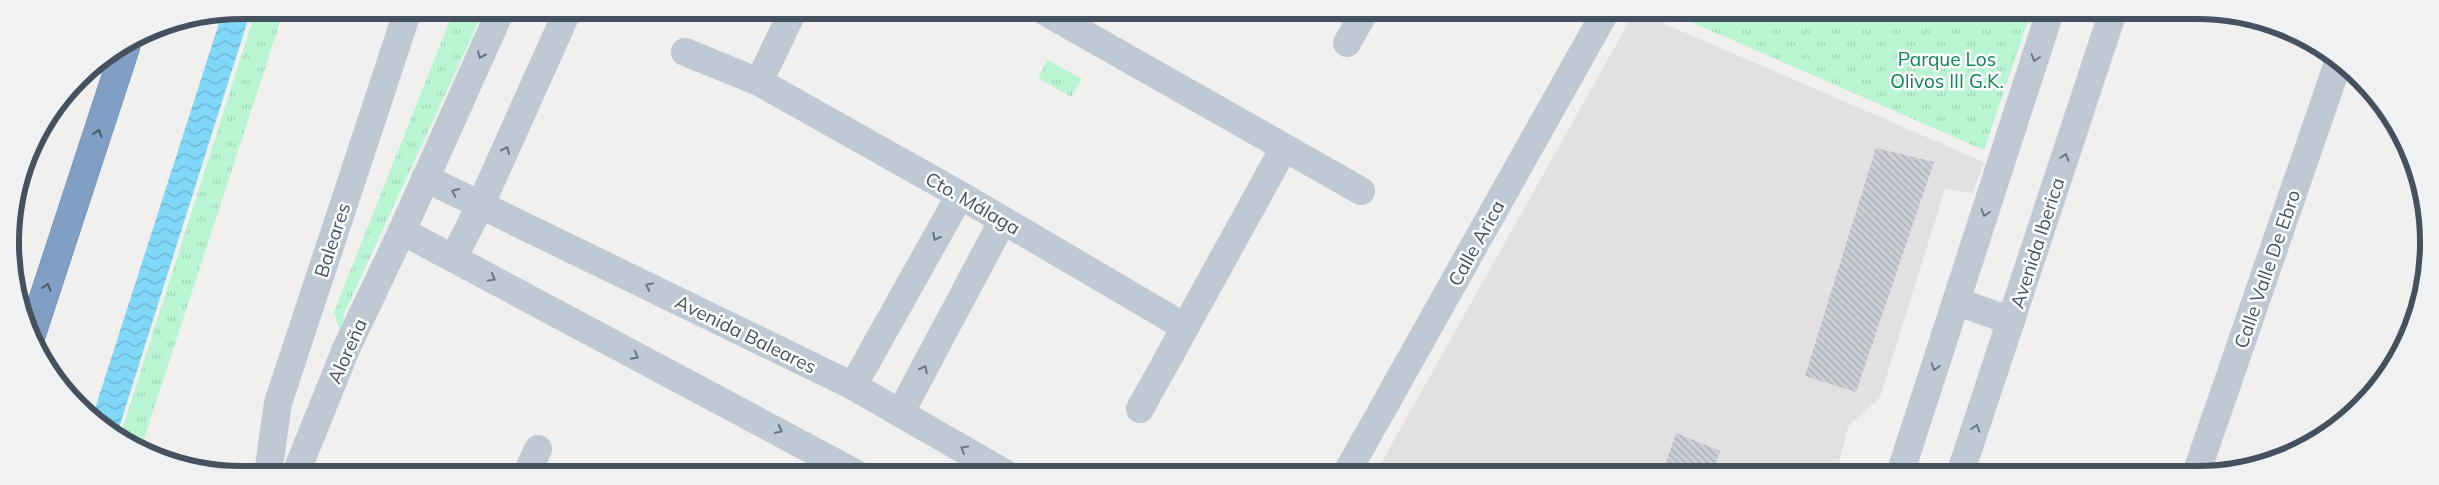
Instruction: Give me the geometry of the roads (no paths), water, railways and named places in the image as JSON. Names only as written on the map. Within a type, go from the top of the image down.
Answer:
[{"type":"highway","points":[[35,325],[124,53]]},
{"type":"street","name":"Baleares","points":[[269,466],[278,403],[405,19]]},
{"type":"street","points":[[497,19],[402,231],[454,257],[605,340],[824,466]]},
{"type":"street","points":[[454,257],[482,204],[564,19]]},
{"type":"street","points":[[759,82],[789,19]]},
{"type":"street","points":[[1058,19],[1361,192]]},
{"type":"street","points":[[1347,43],[1360,19]]},
{"type":"street","name":"Calle Arica","points":[[1350,466],[1602,19]]},
{"type":"street","points":[[1903,466],[2048,19]]},
{"type":"street","name":"Avenida Iberica","points":[[1963,466],[2111,19]]},
{"type":"street","name":"Cto. Málaga","points":[[686,52],[759,82],[960,195],[1185,327]]},
{"type":"street","name":"Calle Valle De Ebro","points":[[2199,466],[2336,68]]},
{"type":"street","points":[[1140,409],[1284,148]]},
{"type":"street","name":"Avenida Baleares","points":[[425,178],[482,204],[853,386],[992,466]]},
{"type":"street","points":[[853,386],[960,195]]},
{"type":"street","points":[[901,412],[1003,220]]},
{"type":"street","name":"Aloreña","points":[[299,466],[346,349],[402,231]]},
{"type":"street","points":[[1956,301],[2011,322]]},
{"type":"water","points":[[248,19],[118,429],[94,410],[220,20]]},
{"type":"park label","name":"Parque Los Olivos III G.K.","points":[[1947,70]]}]
